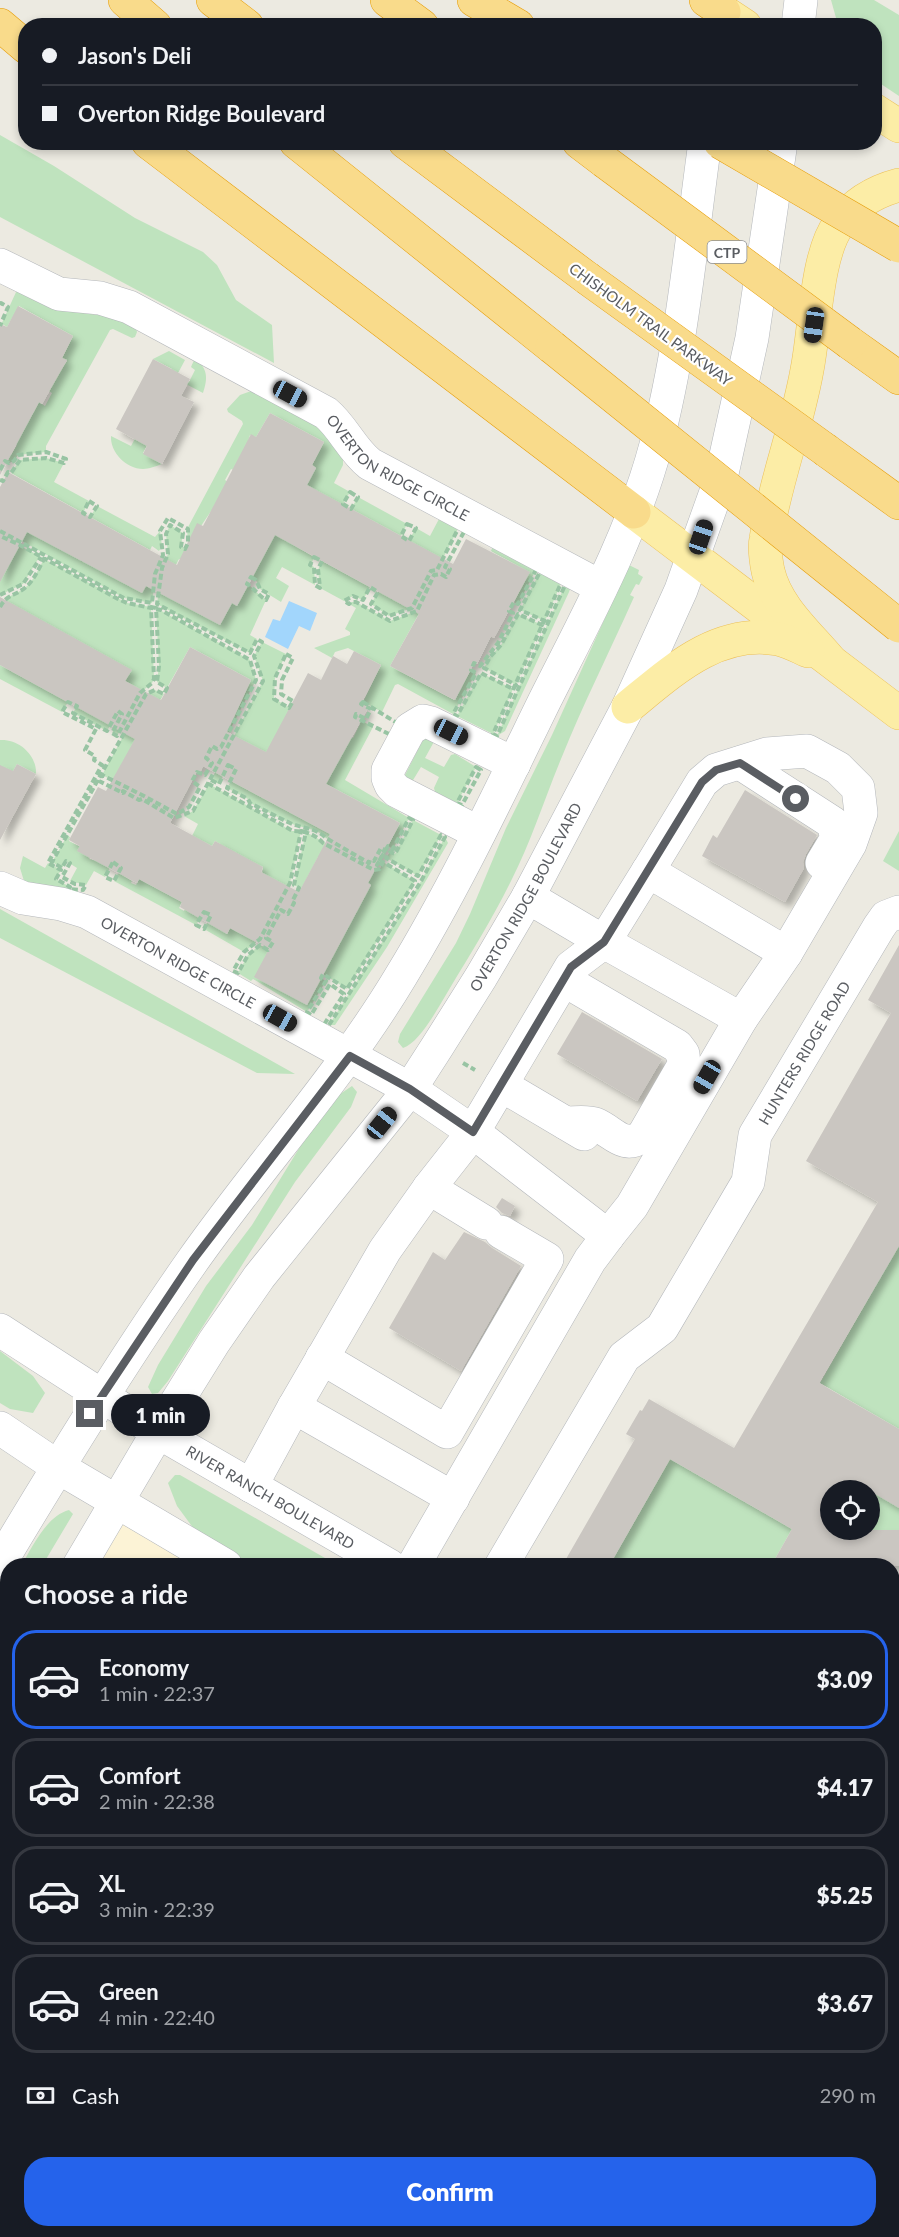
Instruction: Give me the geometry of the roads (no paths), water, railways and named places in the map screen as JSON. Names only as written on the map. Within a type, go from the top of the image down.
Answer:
[{"type":"highway","points":[[125,0],[146,18]]},
{"type":"highway","points":[[213,0],[237,18]]},
{"type":"highway","points":[[387,0],[411,18]]},
{"type":"highway","points":[[474,0],[504,18]]},
{"type":"highway","points":[[0,25],[18,40]]},
{"type":"highway","points":[[158,150],[634,513]]},
{"type":"highway","points":[[306,150],[899,626]]},
{"type":"highway","name":"CHISHOLM TRAIL PARKWAY","points":[[416,150],[587,278],[899,503]]},
{"type":"highway","points":[[734,150],[899,246]]},
{"type":"highway","name":"CTP","points":[[592,152],[899,378]]},
{"type":"main road","points":[[882,116],[899,126]]},
{"type":"main road","points":[[830,659],[780,602],[768,570],[765,542],[772,505],[808,369],[826,249],[838,224],[859,203],[886,188],[899,185]]},
{"type":"main road","points":[[634,513],[899,713]]},
{"type":"main road","points":[[627,707],[675,669],[708,648],[744,638],[779,639],[830,659]]},
{"type":"street","points":[[799,18],[801,0]]},
{"type":"street","points":[[3,1558],[101,1396],[193,1260],[350,1056],[401,976],[514,764],[601,587],[634,513],[656,446],[674,366],[704,150]]},
{"type":"street","name":"OVERTON RIDGE BOULEVARD","points":[[84,1558],[214,1342],[259,1277],[410,1089],[481,977],[528,897],[627,707],[694,557],[722,478],[752,338],[780,150]]},
{"type":"street","name":"OVERTON RIDGE CIRCLE","points":[[0,265],[59,294],[100,298],[129,307],[326,413],[370,464],[601,587]]},
{"type":"street","points":[[479,833],[397,791],[388,778],[388,770],[410,729],[416,723],[423,721],[432,723],[514,764]]},
{"type":"street","points":[[251,1486],[385,1250],[473,1132],[571,967],[604,942],[702,782],[716,770],[767,754],[807,750],[838,768],[858,788],[861,813],[850,844],[786,953],[741,1019],[632,1206],[599,1248],[418,1558]]},
{"type":"street","points":[[740,763],[833,823],[837,838],[797,903],[803,923]]},
{"type":"street","points":[[648,871],[786,953]]},
{"type":"street","name":"OVERTON RIDGE CIRCLE","points":[[0,888],[23,898],[61,904],[87,912],[410,1089],[473,1132],[599,1248]]},
{"type":"street","points":[[528,897],[741,1019]]},
{"type":"street","name":"HUNTERS RIDGE ROAD","points":[[506,1558],[624,1357],[662,1328],[748,1182],[755,1135],[879,927],[886,917],[899,912]]},
{"type":"street","points":[[564,980],[677,1046],[683,1054],[684,1065],[643,1136],[636,1141],[626,1142],[593,1124],[566,1123]]},
{"type":"street","points":[[501,1085],[651,1173]]},
{"type":"street","points":[[429,1188],[547,1259],[599,1248]]},
{"type":"street","points":[[447,1432],[547,1259]]},
{"type":"street","name":"RIVER RANCH BOULEVARD","points":[[0,1330],[158,1432],[376,1558]]},
{"type":"street","points":[[322,1358],[479,1452]]},
{"type":"street","points":[[294,1407],[453,1498]]},
{"type":"street","points":[[0,1428],[58,1467],[212,1558]]},
{"type":"water","points":[[289,601],[317,613],[310,631],[299,626],[288,649],[265,637],[273,619],[280,621]]}]
